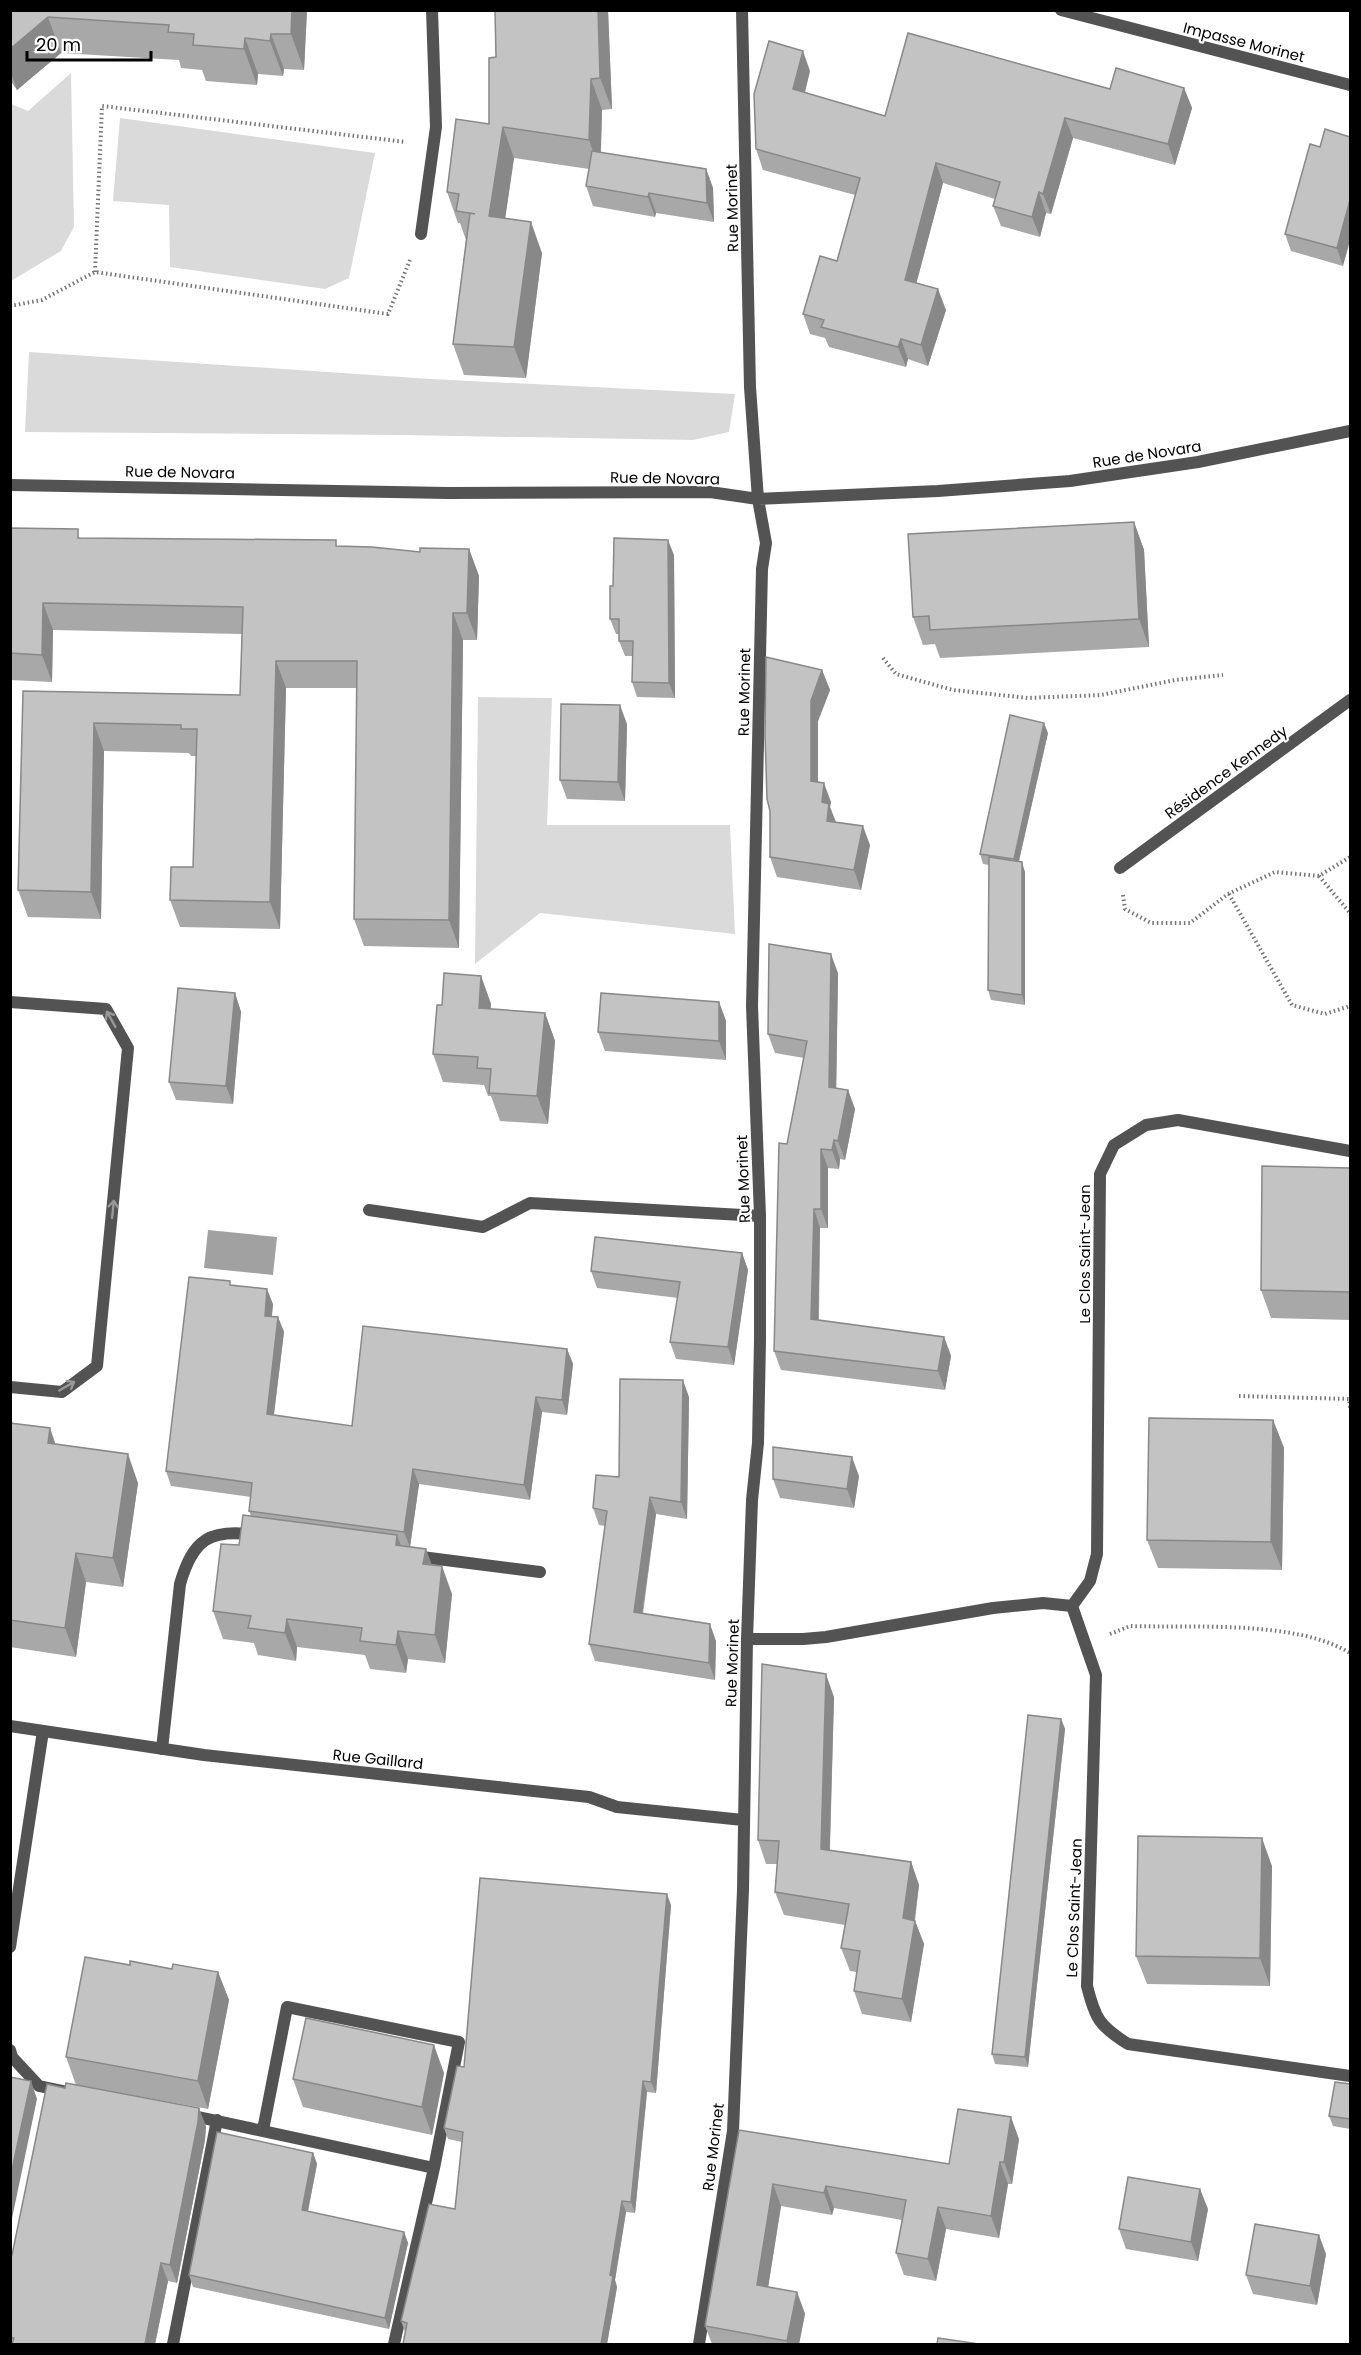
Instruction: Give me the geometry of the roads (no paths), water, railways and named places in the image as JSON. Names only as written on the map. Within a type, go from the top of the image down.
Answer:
[{"type":"street","points":[[421,234],[436,128],[432,10]]},
{"type":"street","name":"Rue Morinet","points":[[699,2344],[732,2131],[742,1890],[747,1640],[753,1500],[758,1443],[760,1216],[752,1006],[762,569],[766,543],[758,499],[750,387],[742,10]]},
{"type":"street","name":"Impasse Morinet","points":[[1061,10],[1350,85]]},
{"type":"street","name":"Rue de Novara","points":[[10,485],[448,493],[710,492],[758,499],[938,491],[1070,481],[1198,462],[1350,431]]},
{"type":"street","name":"Résidence Kennedy","points":[[1120,868],[1350,700]]},
{"type":"street","points":[[10,1002],[106,1010],[128,1048],[97,1366],[62,1392],[10,1388]]},
{"type":"street","name":"Le Clos Saint-Jean","points":[[1350,1151],[1178,1120],[1146,1125],[1114,1145],[1100,1174],[1097,1554],[1090,1581],[1072,1606],[1087,1644],[1096,1676],[1087,1986],[1093,2011],[1106,2030],[1128,2044],[1350,2076]]},
{"type":"street","points":[[369,1210],[483,1227],[530,1203],[760,1216]]},
{"type":"street","points":[[162,1749],[180,1584],[187,1559],[201,1542],[220,1533],[267,1536]]},
{"type":"street","points":[[398,1553],[540,1572]]},
{"type":"street","points":[[747,1640],[803,1640],[826,1637],[1022,1604],[1072,1606]]},
{"type":"street","name":"Rue Gaillard","points":[[10,1726],[162,1749],[589,1797],[616,1807],[742,1820]]},
{"type":"street","points":[[10,1947],[43,1731]]},
{"type":"street","points":[[263,2130],[288,2007],[459,2042],[434,2168],[394,2344]]},
{"type":"street","points":[[10,2050],[12,2057],[47,2094],[71,2092]]},
{"type":"street","points":[[172,2111],[434,2168]]},
{"type":"street","points":[[173,2344],[217,2120]]}]
